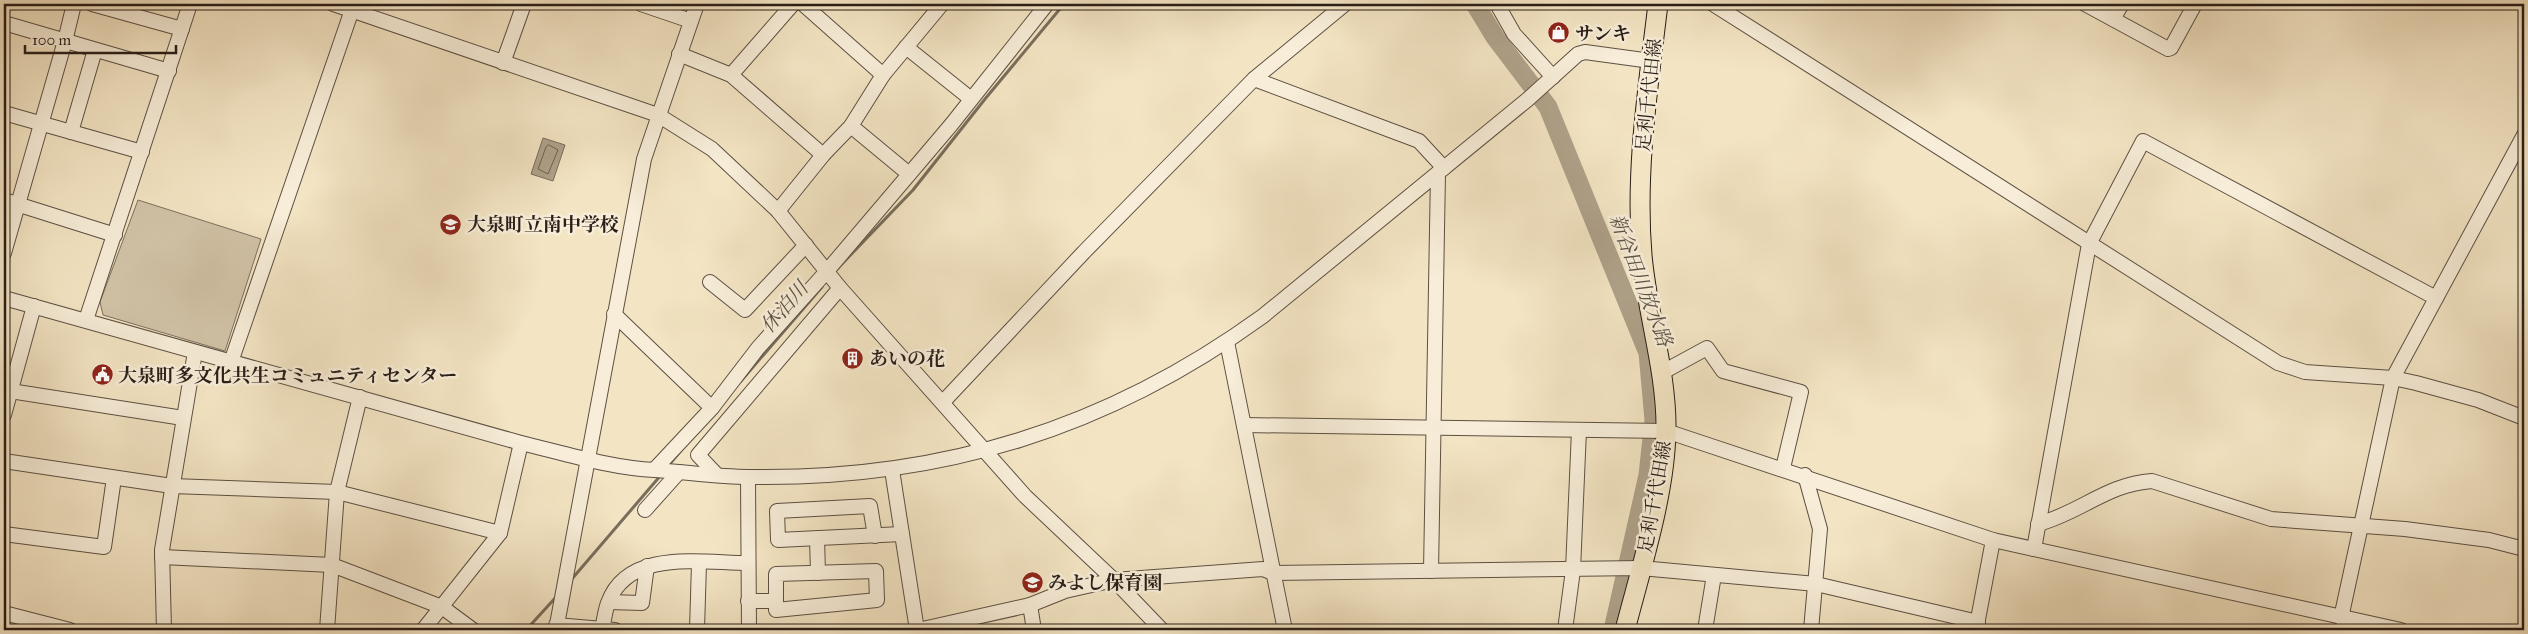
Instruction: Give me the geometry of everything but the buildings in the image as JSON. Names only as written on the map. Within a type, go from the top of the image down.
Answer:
[{"type":"main road","name":"足利千代田線","points":[[1625,630],[1637,568],[1660,486],[1666,431],[1661,373],[1642,256],[1639,183],[1658,4]]},
{"type":"street","points":[[4,253],[10,202],[41,124],[66,41],[74,4]]},
{"type":"street","points":[[92,4],[182,29]]},
{"type":"street","points":[[86,320],[190,4]]},
{"type":"street","points":[[333,4],[352,7],[503,63],[658,115],[712,149],[778,211],[834,280],[985,452],[1048,519],[1114,580],[1162,630]]},
{"type":"street","points":[[503,63],[524,4]]},
{"type":"street","points":[[641,4],[691,21]]},
{"type":"street","points":[[697,4],[644,159],[586,459],[556,628],[608,630],[608,602],[619,585],[637,570],[658,562],[748,563]]},
{"type":"street","points":[[731,75],[793,4]]},
{"type":"street","points":[[803,4],[882,75]]},
{"type":"street","points":[[778,211],[823,155],[851,126],[882,75],[942,4]]},
{"type":"street","points":[[718,475],[698,455],[834,280],[909,174],[1047,4]]},
{"type":"street","points":[[943,402],[1091,245],[1254,79],[1346,4]]},
{"type":"street","points":[[1497,4],[1514,34],[1553,77]]},
{"type":"street","points":[[1714,4],[2278,363],[2305,372],[2393,378],[2478,400],[2524,418]]},
{"type":"street","points":[[2085,4],[2168,49],[2171,48],[2195,4]]},
{"type":"street","points":[[2113,19],[2122,4]]},
{"type":"street","points":[[231,362],[352,7]]},
{"type":"street","points":[[4,24],[169,71]]},
{"type":"street","points":[[906,47],[971,99]]},
{"type":"street","points":[[71,132],[95,50]]},
{"type":"street","points":[[4,298],[521,443],[586,459],[667,471],[748,477],[825,476],[892,470],[985,452],[1037,436],[1098,412],[1146,390],[1227,342],[1263,316],[1527,100],[1578,54],[1585,52],[1651,61]]},
{"type":"street","points":[[679,54],[731,75],[823,155]]},
{"type":"street","points":[[1254,79],[1419,141],[1441,170],[1432,428],[1431,571]]},
{"type":"street","points":[[4,113],[142,152]]},
{"type":"street","points":[[851,126],[909,174]]},
{"type":"street","points":[[2341,618],[2393,378],[2524,135]]},
{"type":"street","points":[[2034,549],[2089,244],[2143,141],[2436,298]]},
{"type":"street","points":[[10,202],[114,235]]},
{"type":"street","points":[[710,282],[745,310],[806,245]]},
{"type":"street","points":[[645,510],[667,471],[758,348],[834,280]]},
{"type":"street","points":[[4,415],[7,391],[34,306]]},
{"type":"street","points":[[614,314],[712,408]]},
{"type":"street","points":[[1227,342],[1285,630]]},
{"type":"street","points":[[1661,373],[1707,348],[1723,370],[1801,392],[1783,468]]},
{"type":"street","points":[[164,630],[162,556],[195,352]]},
{"type":"street","points":[[7,391],[183,418]]},
{"type":"street","points":[[327,630],[337,492],[360,398]]},
{"type":"street","points":[[1244,424],[1666,431],[1805,475],[1992,540],[2401,630]]},
{"type":"street","points":[[1565,630],[1573,570],[1579,430]]},
{"type":"street","points":[[424,630],[500,534],[521,443]]},
{"type":"street","points":[[4,461],[172,486],[337,492],[500,534]]},
{"type":"street","points":[[892,470],[917,630],[1030,605],[1065,591],[1114,580],[1263,569],[1274,573],[1637,568],[1714,574],[1816,584],[1977,626],[1992,540]]},
{"type":"street","points":[[1805,475],[1820,529],[1811,630]]},
{"type":"street","points":[[748,477],[748,630]]},
{"type":"street","points":[[4,534],[104,547],[114,478]]},
{"type":"street","points":[[2038,524],[2058,518],[2116,488],[2132,483],[2152,482],[2179,488],[2270,520],[2405,529],[2489,540],[2524,549]]},
{"type":"street","points":[[874,536],[870,506],[777,511],[778,540],[874,536],[902,534]]},
{"type":"street","points":[[817,538],[818,573]]},
{"type":"street","points":[[162,556],[332,565],[442,607],[473,630]]},
{"type":"street","points":[[696,630],[699,563]]},
{"type":"street","points":[[608,602],[642,603],[647,566]]},
{"type":"street","points":[[876,571],[877,600],[776,610],[776,601],[776,574],[876,571]]},
{"type":"street","points":[[1705,630],[1714,574]]},
{"type":"street","points":[[748,601],[776,601]]},
{"type":"street","points":[[1030,605],[1034,630]]},
{"type":"street","points":[[4,613],[70,630]]},
{"type":"shaded area","points":[[138,200],[261,239],[225,351],[103,315],[100,302]]},
{"type":"water","points":[[543,138],[565,145],[553,181],[531,174]]},
{"type":"waterway","name":"休泊川","points":[[837,269],[913,190],[1064,4]]},
{"type":"waterway","name":"新谷田川放水路","points":[[1475,4],[1495,37],[1548,107],[1648,353],[1654,420],[1648,475],[1613,630]]},
{"type":"waterway","name":"休泊川","points":[[741,381],[822,287]]},
{"type":"waterway","name":"休泊川","points":[[668,466],[683,448]]},
{"type":"waterway","name":"休泊川","points":[[571,580],[661,475]]},
{"type":"waterway","name":"休泊川","points":[[526,630],[557,596]]},
{"type":"place","name":"サンキ","points":[[1559,33]]},
{"type":"place","name":"大泉町立南中学校","points":[[451,224]]},
{"type":"place","name":"あいの花","points":[[853,358]]},
{"type":"place","name":"大泉町多文化共生コミュニティセンター","points":[[102,375]]},
{"type":"place","name":"みよし保育園","points":[[1032,582]]}]
